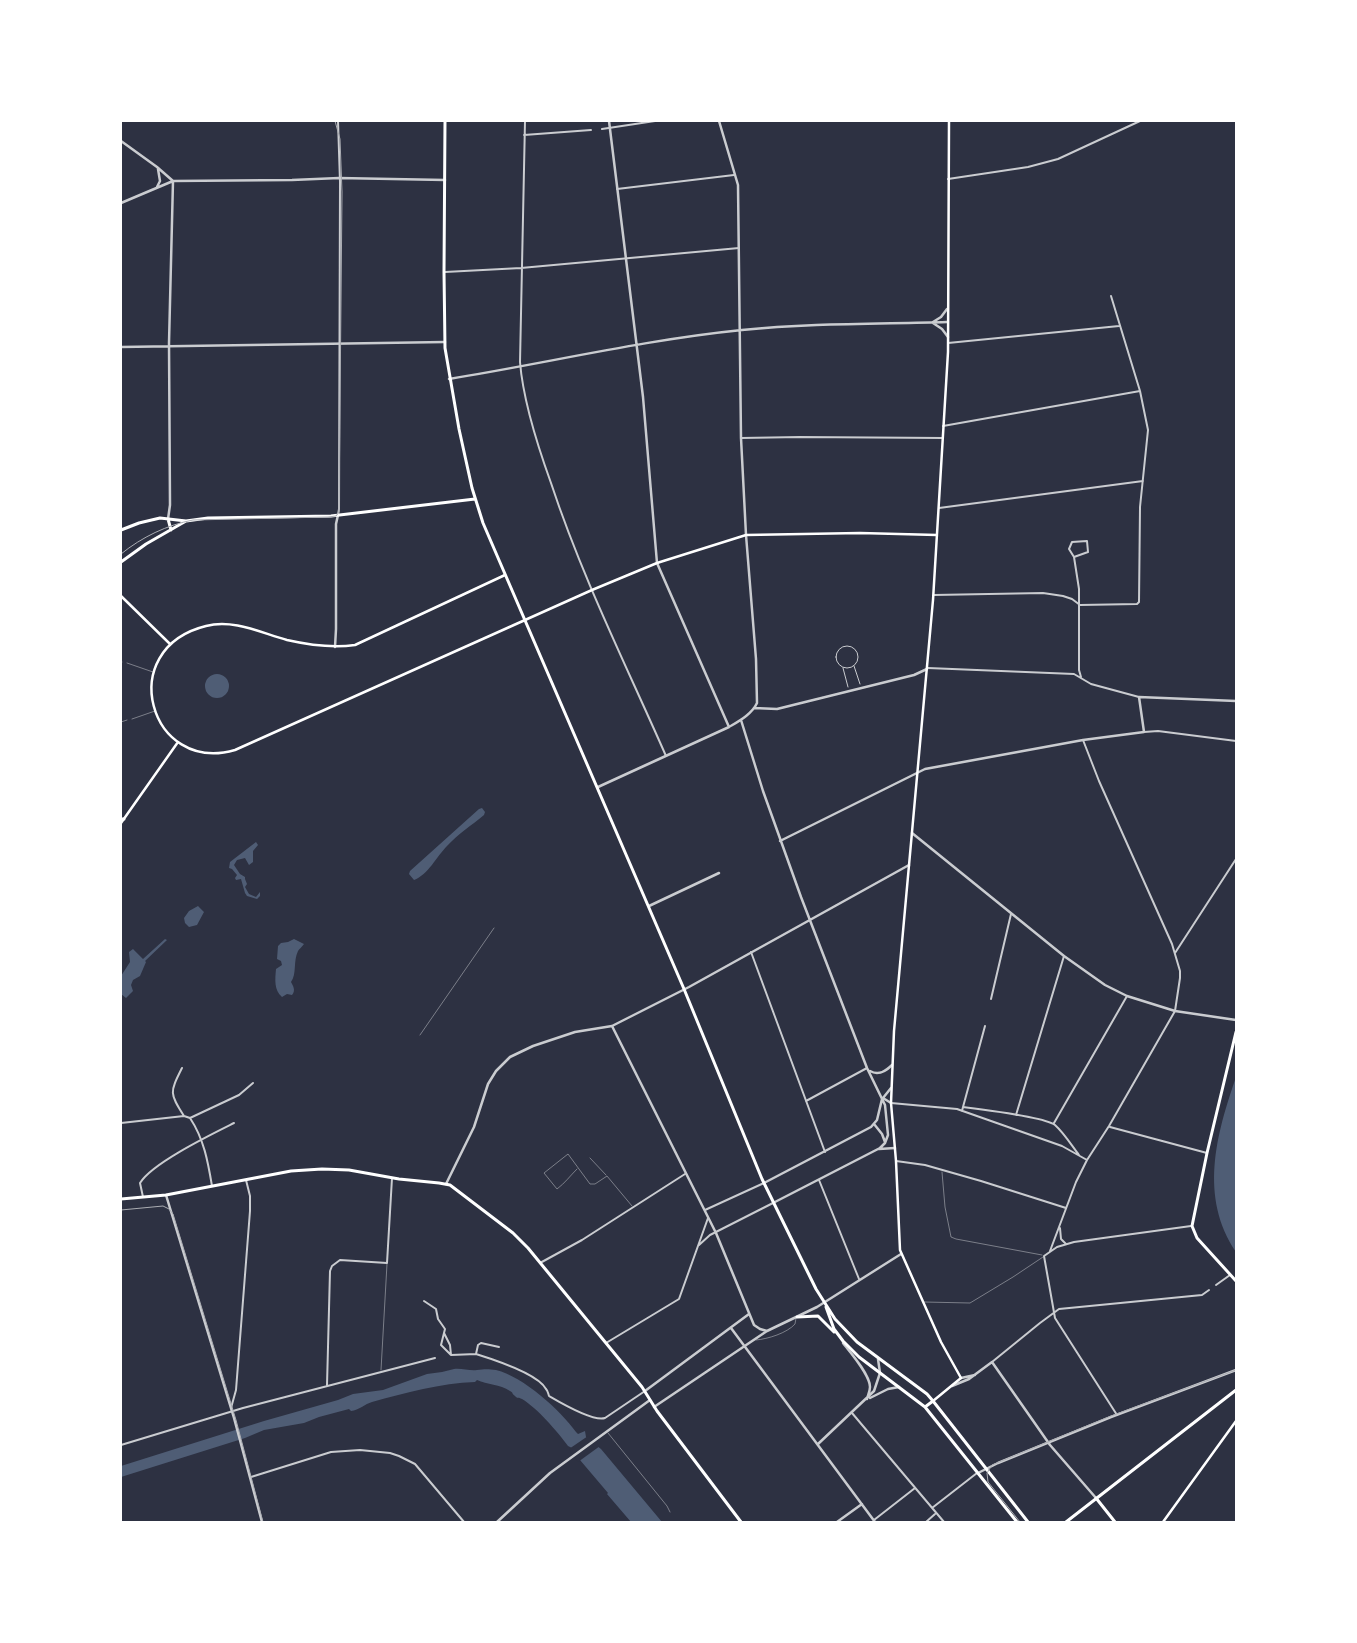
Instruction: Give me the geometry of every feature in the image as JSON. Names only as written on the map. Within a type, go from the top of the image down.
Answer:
[{"type":"main road","points":[[445,121],[445,342],[449,379],[459,429],[475,499],[483,523],[684,989],[773,1203],[816,1289],[844,1330],[923,1391],[933,1401],[1028,1522]]},
{"type":"main road","points":[[925,1407],[961,1378],[941,1342],[901,1254],[896,1203],[892,1065],[934,595],[948,343],[949,121]]},
{"type":"main road","points":[[121,530],[160,518],[186,520],[338,515],[475,499]]},
{"type":"main road","points":[[168,519],[171,530]]},
{"type":"main road","points":[[121,562],[146,544],[186,520]]},
{"type":"main road","points":[[505,575],[355,645],[335,647],[298,642],[235,624],[215,624],[198,628],[184,634],[170,644],[160,657],[153,672],[151,685],[155,711],[165,728],[178,742],[188,748],[207,753],[224,753],[235,750],[592,590],[657,563],[746,535],[937,534]]},
{"type":"main road","points":[[121,596],[170,644]]},
{"type":"main road","points":[[121,823],[178,742]]},
{"type":"main road","points":[[1236,1032],[1207,1152],[1192,1226],[1197,1238],[1236,1282]]},
{"type":"main road","points":[[121,1199],[166,1195],[290,1171],[322,1168],[446,1184],[513,1234],[540,1264],[644,1390],[654,1407],[741,1522]]},
{"type":"main road","points":[[824,1302],[838,1336]]},
{"type":"main road","points":[[796,1317],[818,1316],[855,1354],[925,1407],[1017,1522]]},
{"type":"main road","points":[[1066,1522],[1236,1390]]},
{"type":"main road","points":[[1163,1522],[1236,1421]]},
{"type":"main road","points":[[1096,1498],[1116,1522]]},
{"type":"street","points":[[335,647],[336,524],[339,498],[340,178],[338,121]]},
{"type":"street","points":[[525,121],[520,366],[540,451],[565,526],[666,756]]},
{"type":"street","points":[[609,121],[644,397],[657,563],[729,727]]},
{"type":"street","points":[[602,129],[655,121]]},
{"type":"street","points":[[598,788],[729,727],[741,720],[754,708],[757,698],[741,438],[738,185],[719,121]]},
{"type":"street","points":[[948,179],[1028,167],[1058,160],[1140,121]]},
{"type":"street","points":[[524,135],[591,130]]},
{"type":"street","points":[[121,141],[157,166],[173,181],[170,505],[168,519]]},
{"type":"street","points":[[156,188],[160,181],[157,166]]},
{"type":"street","points":[[617,189],[736,175]]},
{"type":"street","points":[[121,203],[173,181],[340,178],[445,180]]},
{"type":"street","points":[[444,272],[521,268],[739,248]]},
{"type":"street","points":[[934,595],[1043,593],[1067,597],[1080,605],[1137,604],[1139,602],[1140,507],[1148,430],[1140,391],[1110,296]]},
{"type":"street","points":[[932,323],[941,317],[947,309]]},
{"type":"street","points":[[449,379],[637,344],[741,330],[798,326],[947,322]]},
{"type":"street","points":[[932,323],[942,329],[948,337]]},
{"type":"street","points":[[948,343],[1119,326]]},
{"type":"street","points":[[121,347],[445,342]]},
{"type":"street","points":[[944,426],[1140,391]]},
{"type":"street","points":[[741,438],[800,436],[942,438]]},
{"type":"street","points":[[938,508],[1143,481]]},
{"type":"street","points":[[1074,557],[1088,552],[1087,540],[1070,543],[1069,549],[1074,557],[1079,588],[1079,673],[1083,679]]},
{"type":"street","points":[[846,646],[853,648],[858,654],[857,662],[850,668],[843,668],[837,664],[835,655],[839,649],[846,646]]},
{"type":"street","points":[[854,666],[860,684]]},
{"type":"street","points":[[843,668],[848,687]]},
{"type":"street","points":[[754,708],[777,709],[914,675],[928,668],[1076,674],[1096,686],[1139,697],[1236,701]]},
{"type":"street","points":[[1070,674],[1079,669]]},
{"type":"street","points":[[1139,697],[1144,732]]},
{"type":"street","points":[[698,1246],[716,1233],[878,1149],[885,1143],[888,1132],[883,1098],[867,1069],[780,841],[741,720]]},
{"type":"street","points":[[780,841],[918,772],[944,765],[1083,740],[1144,732],[1158,731],[1236,740]]},
{"type":"street","points":[[1050,1251],[1076,1182],[1175,1010],[1180,978],[1175,953],[1083,740]]},
{"type":"street","points":[[912,833],[1064,956],[1105,985],[1127,996],[1175,1010],[1236,1020]]},
{"type":"street","points":[[1175,953],[1236,859]]},
{"type":"street","points":[[446,1184],[474,1127],[488,1084],[501,1065],[516,1054],[580,1030],[612,1026],[684,989],[909,866]]},
{"type":"street","points":[[648,906],[719,874]]},
{"type":"street","points":[[990,1000],[1011,913]]},
{"type":"street","points":[[751,952],[825,1152]]},
{"type":"street","points":[[1016,1115],[1064,956]]},
{"type":"street","points":[[1054,1124],[1127,996]]},
{"type":"street","points":[[612,1026],[708,1215],[749,1314],[756,1327],[762,1331],[767,1331]]},
{"type":"street","points":[[962,1111],[984,1026]]},
{"type":"street","points":[[867,1069],[872,1073],[879,1073],[892,1065]]},
{"type":"street","points":[[182,1068],[174,1084],[172,1094],[184,1116]]},
{"type":"street","points":[[806,1101],[867,1069]]},
{"type":"street","points":[[121,1123],[184,1116],[190,1118],[239,1095],[253,1083]]},
{"type":"street","points":[[705,1210],[825,1152],[871,1127],[878,1117],[883,1098],[892,1086]]},
{"type":"street","points":[[883,1098],[892,1104],[962,1111],[1062,1146],[1088,1160]]},
{"type":"street","points":[[963,1107],[1016,1115],[1054,1124],[1080,1156]]},
{"type":"street","points":[[190,1118],[201,1139],[212,1186]]},
{"type":"street","points":[[143,1197],[140,1183],[149,1173],[201,1139],[234,1123]]},
{"type":"street","points":[[874,1124],[882,1134],[885,1143]]},
{"type":"street","points":[[1109,1126],[1207,1152]]},
{"type":"street","points":[[878,1149],[895,1148]]},
{"type":"street","points":[[896,1161],[942,1170],[1066,1208]]},
{"type":"street","points":[[540,1264],[686,1173]]},
{"type":"street","points":[[327,1385],[330,1271],[332,1266],[340,1260],[387,1263],[392,1178]]},
{"type":"street","points":[[819,1179],[859,1279]]},
{"type":"street","points":[[232,1409],[236,1390],[250,1211],[250,1196],[246,1180]]},
{"type":"street","points":[[166,1195],[232,1409],[262,1522]]},
{"type":"street","points":[[606,1343],[679,1299],[708,1215]]},
{"type":"street","points":[[1118,1414],[1053,1312],[1044,1256],[1050,1251],[1066,1244],[1192,1226]]},
{"type":"street","points":[[1060,1228],[1062,1239],[1066,1244]]},
{"type":"street","points":[[654,1407],[767,1331],[824,1302],[901,1254]]},
{"type":"street","points":[[1216,1285],[1230,1275]]},
{"type":"street","points":[[950,1387],[976,1375],[1059,1309],[1202,1295],[1209,1290]]},
{"type":"street","points":[[424,1302],[436,1309],[438,1319],[450,1345],[451,1355]]},
{"type":"street","points":[[444,1333],[441,1345],[451,1355],[476,1354],[514,1367],[528,1374],[546,1388],[550,1396],[601,1420],[749,1314]]},
{"type":"street","points":[[731,1328],[875,1521],[915,1488]]},
{"type":"street","points":[[838,1336],[860,1366],[869,1383],[870,1391],[866,1400]]},
{"type":"street","points":[[476,1354],[478,1345],[481,1343],[499,1347]]},
{"type":"street","points":[[121,1445],[232,1409],[435,1358]]},
{"type":"street","points":[[818,1444],[876,1389],[880,1374],[878,1358]]},
{"type":"street","points":[[992,1362],[1048,1442],[1096,1498]]},
{"type":"street","points":[[932,1508],[985,1468],[1118,1414],[1236,1370]]},
{"type":"street","points":[[958,1372],[968,1376]]},
{"type":"street","points":[[961,1378],[976,1375]]},
{"type":"street","points":[[961,1378],[967,1380]]},
{"type":"street","points":[[866,1400],[884,1390],[900,1387]]},
{"type":"street","points":[[498,1522],[534,1487],[573,1455],[650,1400]]},
{"type":"street","points":[[852,1413],[944,1522]]},
{"type":"street","points":[[251,1477],[331,1452],[357,1450],[390,1453],[415,1464],[464,1522]]},
{"type":"street","points":[[838,1522],[862,1504]]},
{"type":"street","points":[[926,1522],[936,1513]]},
{"type":"lane","points":[[127,663],[153,672]]},
{"type":"lane","points":[[132,719],[155,711]]},
{"type":"lane","points":[[121,722],[127,720]]},
{"type":"lane","points":[[420,1035],[494,928]]},
{"type":"lane","points":[[577,1169],[570,1176],[569,1180],[557,1189],[544,1174],[568,1154],[577,1164],[577,1169],[592,1185],[607,1176]]},
{"type":"lane","points":[[590,1158],[633,1207]]},
{"type":"lane","points":[[942,1170],[950,1236],[1044,1256]]},
{"type":"lane","points":[[923,1303],[970,1303],[1044,1256]]},
{"type":"lane","points":[[380,1372],[387,1263]]},
{"type":"lane","points":[[754,1340],[764,1340],[792,1328],[796,1317]]},
{"type":"lane","points":[[607,1431],[670,1512]]},
{"type":"water","points":[[217,674],[225,678],[229,686],[225,694],[217,698],[209,694],[205,686],[209,678]]},
{"type":"water","points":[[482,808],[485,812],[484,815],[451,842],[428,870],[414,880],[409,874],[410,871]]},
{"type":"water","points":[[256,842],[258,845],[253,851],[253,862],[249,865],[245,858],[237,860],[234,865],[240,874],[245,877],[247,884],[245,887],[249,894],[256,897],[260,892],[260,896],[257,899],[247,896],[241,879],[236,880],[237,875],[229,868],[230,862]]},
{"type":"water","points":[[198,906],[204,912],[197,925],[189,927],[185,923],[184,918],[189,911]]},
{"type":"water","points":[[165,939],[167,940],[145,961],[140,976],[133,980],[131,985],[133,991],[126,998],[121,994],[121,976],[130,962],[129,952],[133,949],[143,959]]},
{"type":"water","points":[[294,939],[304,944],[298,950],[291,982],[294,991],[292,995],[287,994],[282,997],[278,991],[275,977],[276,969],[282,965],[281,961],[277,959],[278,946],[281,943]]},
{"type":"water","points":[[1236,1077],[1236,1252],[1225,1231],[1218,1210],[1214,1188],[1217,1143]]},
{"type":"water","points":[[454,1369],[496,1370],[518,1380],[540,1395],[561,1414],[578,1434],[585,1431],[586,1437],[601,1449],[662,1522],[631,1522],[572,1448],[568,1446],[534,1408],[506,1389],[477,1380],[475,1382],[436,1386],[410,1392],[372,1402],[351,1411],[349,1409],[304,1423],[264,1430],[245,1438],[121,1477],[121,1466],[353,1394],[383,1390],[427,1374]]},
{"type":"pier","points":[[588,1436],[600,1446],[578,1462],[569,1449]]},
{"type":"tram line","points":[[121,554],[155,532],[193,520],[328,517],[336,516],[339,512],[342,192],[340,139],[335,121]]},
{"type":"tram line","points":[[121,1210],[163,1206],[173,1214],[236,1420],[263,1522]]},
{"type":"tram line","points":[[1020,1522],[988,1482],[987,1473],[992,1465],[1111,1416],[1236,1370]]}]
